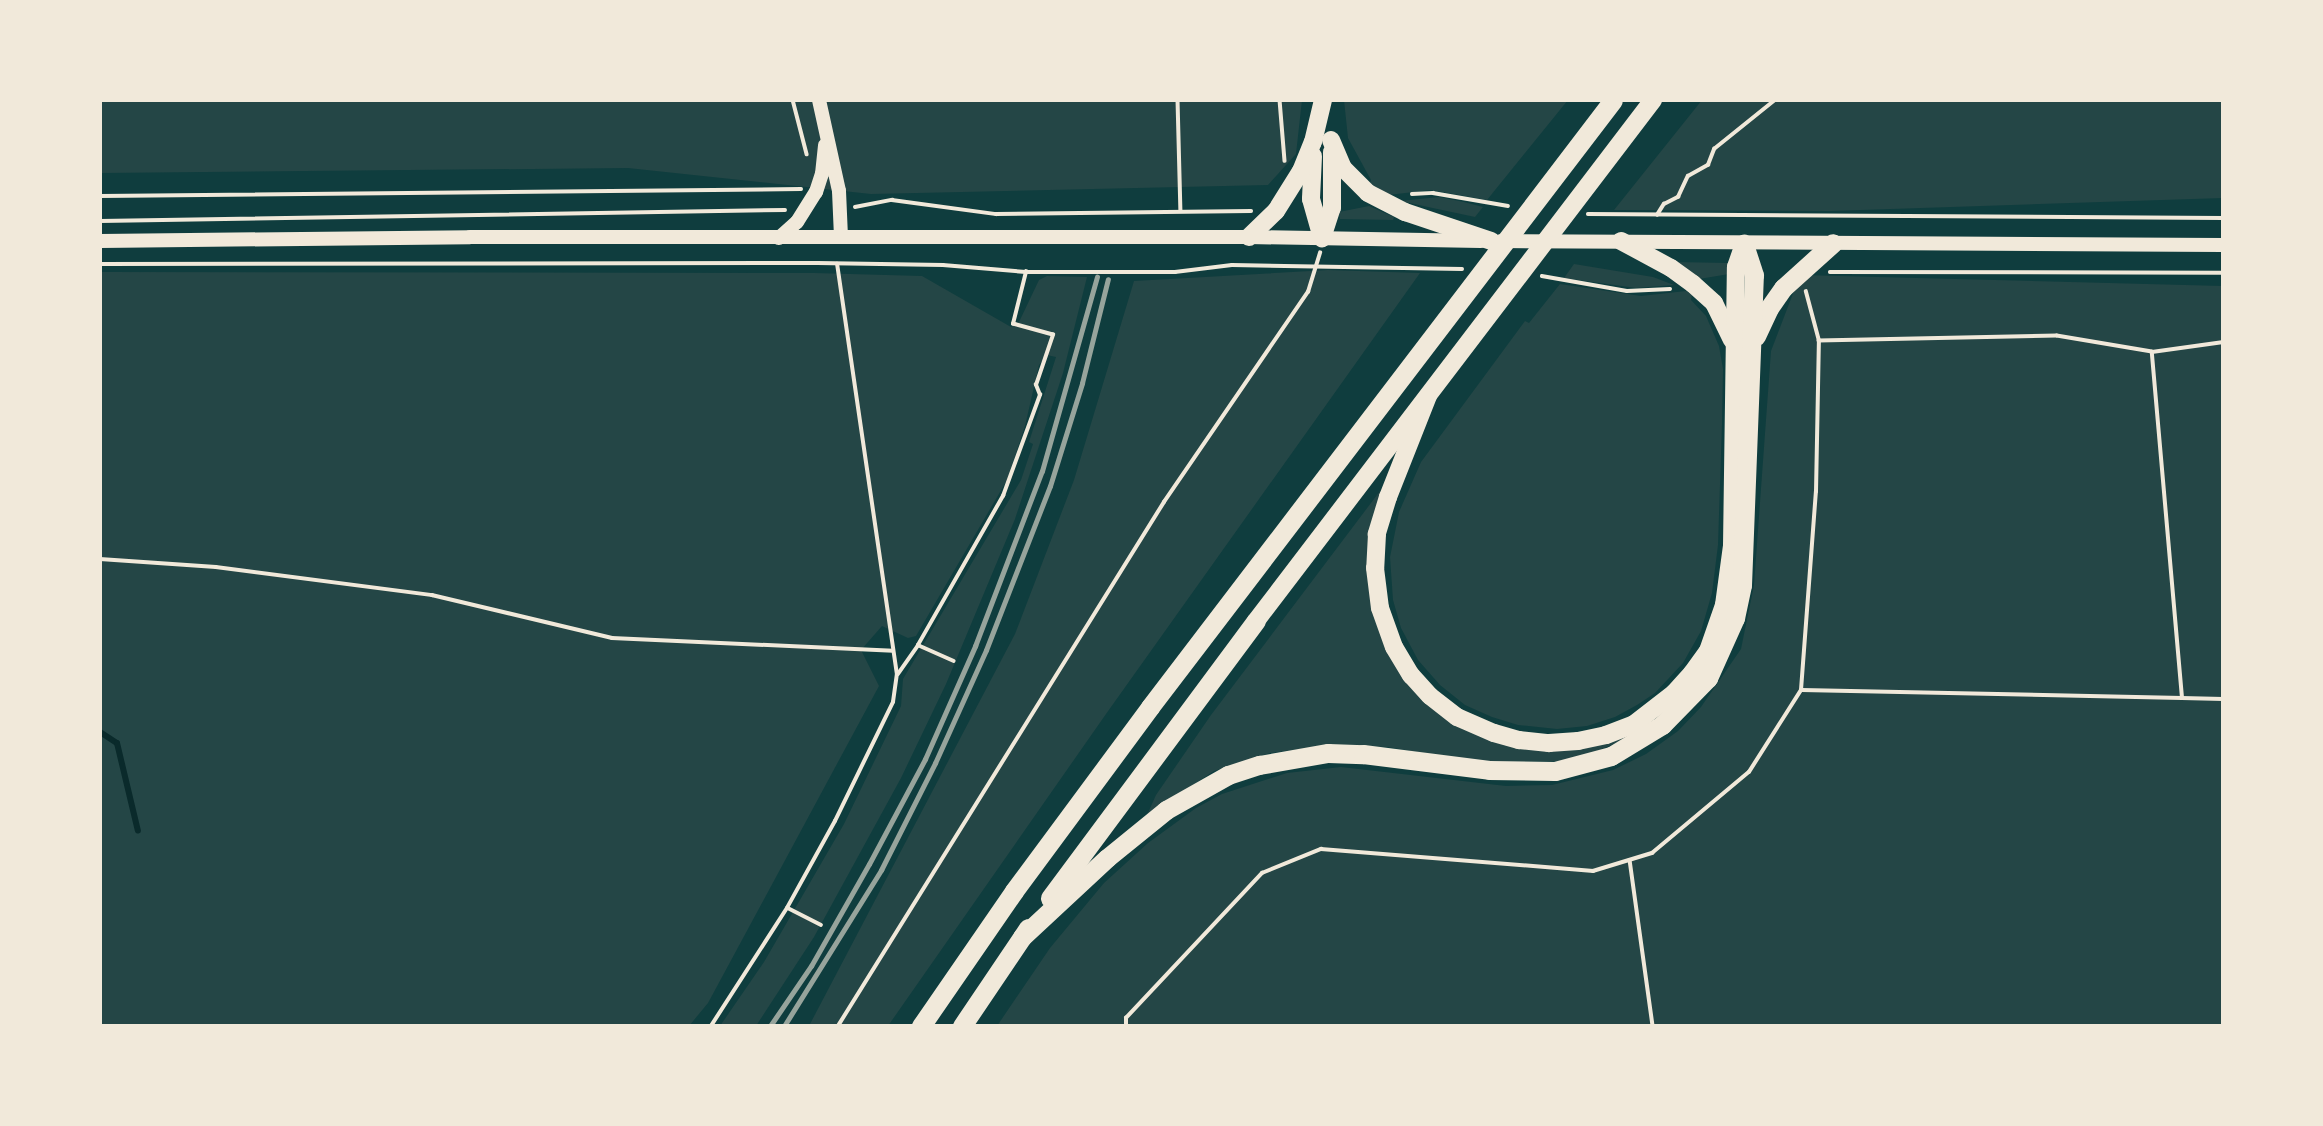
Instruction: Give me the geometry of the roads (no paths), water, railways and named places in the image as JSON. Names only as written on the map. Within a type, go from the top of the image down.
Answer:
[{"type":"highway","points":[[1322,237],[1311,199],[1322,141],[1324,100]]},
{"type":"highway","points":[[921,1026],[1014,891],[1142,718],[1613,100]]},
{"type":"highway","points":[[962,1026],[1021,937],[1256,621],[1504,296],[1581,205],[1653,100]]},
{"type":"highway","points":[[1322,141],[1350,177],[1380,200],[1405,212],[1491,242]]},
{"type":"highway","points":[[1249,237],[1276,211],[1322,141]]},
{"type":"highway","points":[[1621,241],[1671,268],[1693,284],[1714,303],[1745,351]]},
{"type":"highway","points":[[1021,937],[1107,858],[1166,810],[1228,775],[1258,765],[1290,757],[1340,753],[1489,770],[1555,771],[1611,756],[1662,725],[1708,678],[1735,618],[1742,585],[1745,539],[1745,351],[1783,288],[1833,243]]},
{"type":"highway","points":[[1428,396],[1388,498],[1377,534],[1375,568],[1380,608],[1394,647],[1411,675],[1430,696],[1474,726],[1519,740],[1549,743],[1578,741],[1606,735],[1634,724],[1655,709],[1692,673],[1708,651],[1724,605],[1732,547],[1745,351],[1755,275],[1744,244]]},
{"type":"main road","points":[[819,100],[827,129],[841,211],[841,237]]},
{"type":"main road","points":[[779,237],[797,222],[816,192],[822,174],[827,129]]},
{"type":"main road","points":[[100,241],[1322,237],[1491,242],[2223,245]]},
{"type":"waterway","points":[[100,732],[117,743],[138,831]]},
{"type":"railway","points":[[770,1026],[811,966],[869,864],[925,759],[975,646],[1042,471],[1097,277]]},
{"type":"railway","points":[[784,1026],[881,870],[935,763],[986,650],[1050,486],[1082,383],[1108,279]]}]
